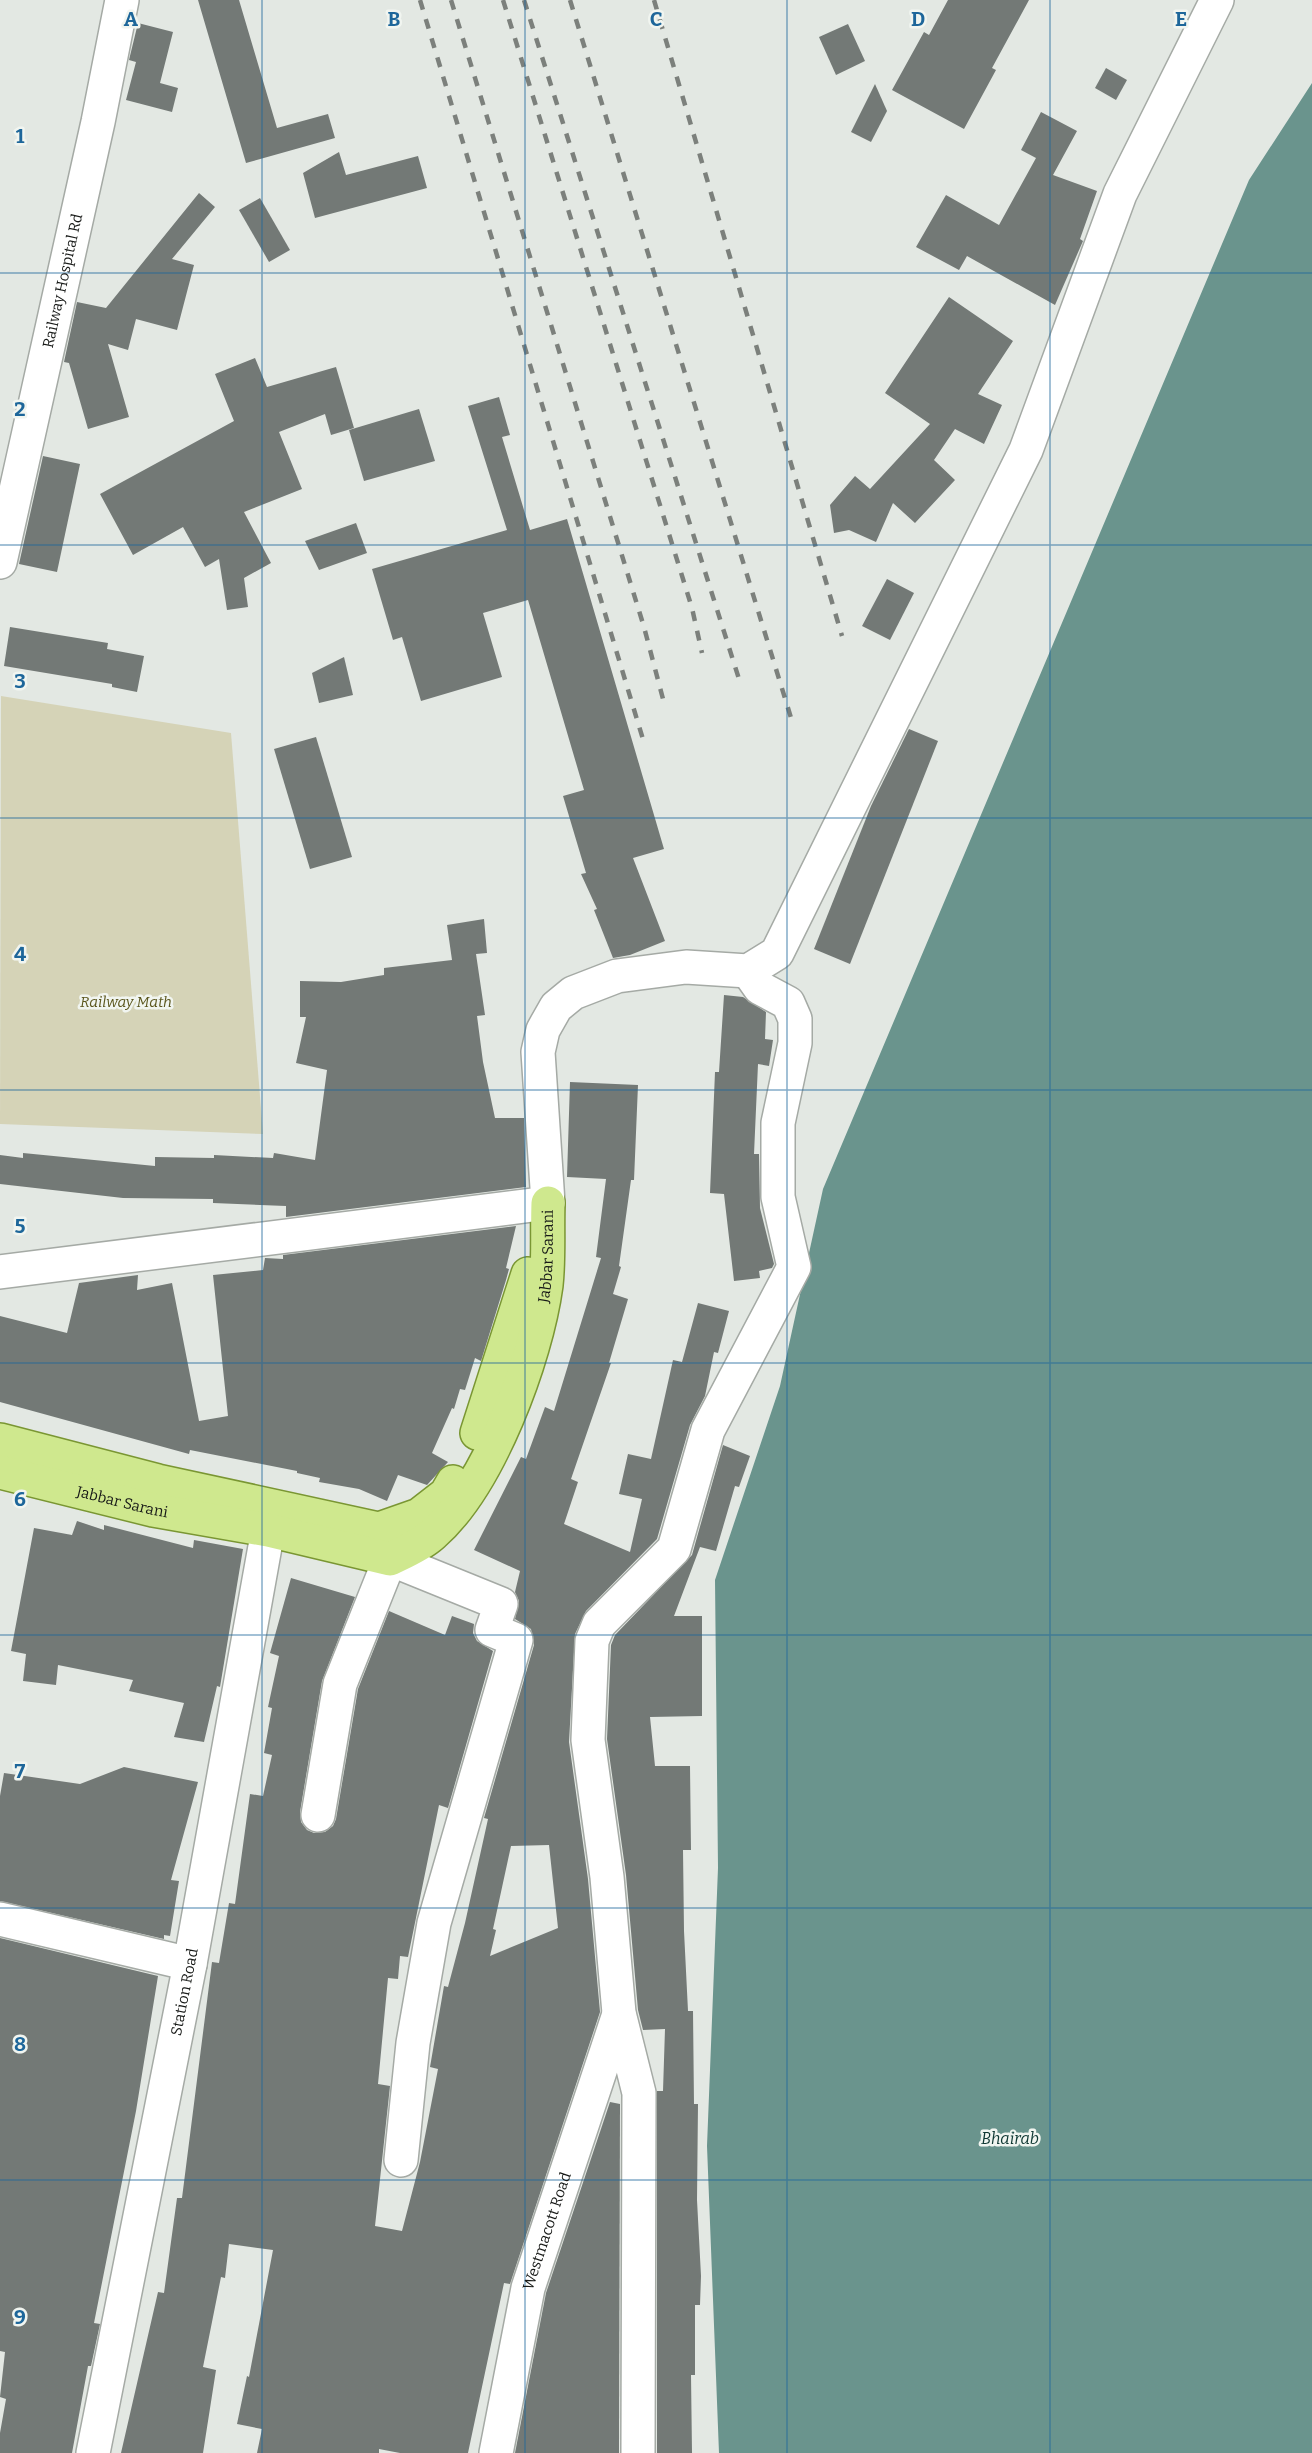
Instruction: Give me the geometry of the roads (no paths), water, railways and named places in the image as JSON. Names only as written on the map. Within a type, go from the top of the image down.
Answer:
[{"type":"main road","name":"Jabbar Sarani","points":[[0,1440],[158,1481],[379,1530],[419,1515],[446,1494],[468,1457],[506,1348],[548,1203]]},
{"type":"main road","name":"Jabbar Sarani","points":[[0,1472],[153,1510],[268,1530],[390,1559],[431,1536],[459,1509],[508,1414],[530,1355],[546,1285],[548,1203]]},
{"type":"street","name":"Railway Hospital Rd","points":[[0,562],[122,0]]},
{"type":"street","points":[[0,1272],[548,1203],[538,1052],[543,1030],[556,1007],[573,993],[617,976],[686,967],[748,971],[777,953],[1026,450],[1120,194],[1217,0]]},
{"type":"street","points":[[638,2453],[639,2093],[619,2013],[607,1877],[588,1740],[592,1641],[599,1624],[674,1549],[708,1430],[794,1267],[778,1197],[778,1123],[795,1043],[795,1019],[788,1003],[760,988],[748,971]]},
{"type":"street","name":"Station Road","points":[[93,2453],[190,1964],[268,1530]]},
{"type":"street","points":[[318,1815],[340,1684],[390,1559],[501,1604],[492,1630],[516,1640],[434,1923],[413,2043],[401,2160]]},
{"type":"street","points":[[0,1919],[190,1964]]},
{"type":"street","name":"Westmacott Road","points":[[496,2453],[528,2288],[619,2013]]},
{"type":"water","name":"Bhairab","points":[[1312,83],[1312,2453],[719,2453],[707,2146],[718,1868],[715,1580],[780,1386],[823,1189],[1249,180]]},
{"type":"railway","points":[[420,0],[645,746]]},
{"type":"railway","points":[[451,0],[644,627],[663,699]]},
{"type":"railway","points":[[503,0],[692,608],[702,653]]},
{"type":"railway","points":[[524,0],[739,679]]},
{"type":"railway","points":[[570,0],[792,721]]},
{"type":"railway","points":[[654,0],[842,636]]},
{"type":"park label","name":"Railway Math","points":[[126,1002]]}]
